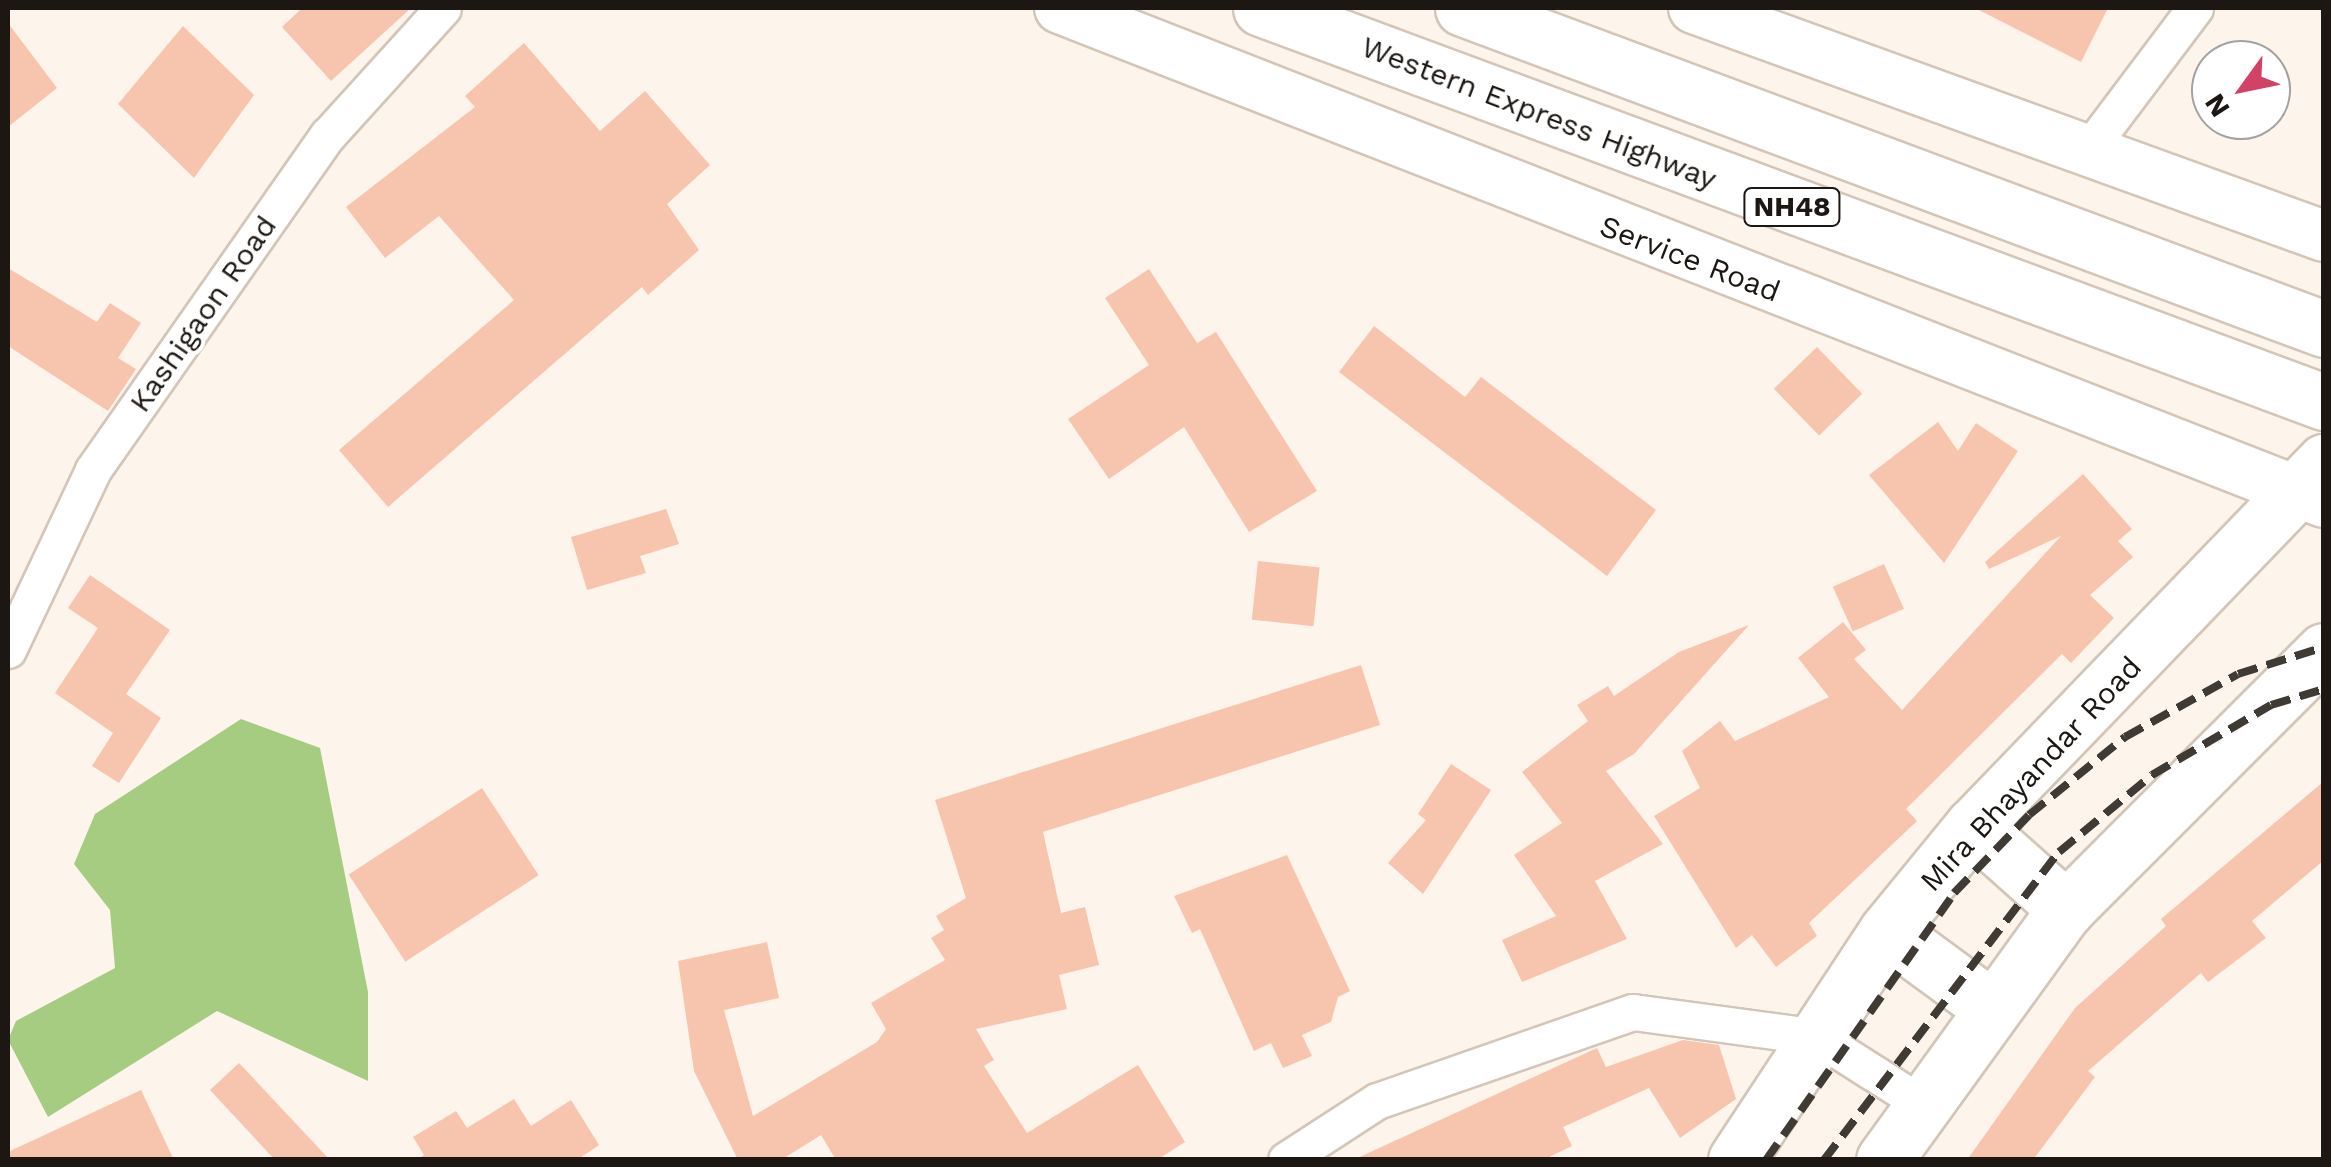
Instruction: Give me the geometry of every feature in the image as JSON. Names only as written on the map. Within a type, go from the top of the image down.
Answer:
[{"type":"main road","name":"Service Road","points":[[1060,8],[2315,485]]},
{"type":"main road","name":"Western Express Highway","points":[[1261,8],[2324,402]]},
{"type":"main road","name":"NH48","points":[[1463,8],[2324,329]]},
{"type":"main road","points":[[1694,8],[2091,146],[2324,236]]},
{"type":"main road","name":"Mira Bhayandar Road","points":[[1736,1160],[1887,931],[1973,826],[2315,485]]},
{"type":"main road","points":[[1884,1160],[1990,1006],[2066,908],[2324,651]]},
{"type":"main road","points":[[1973,826],[2066,908]]},
{"type":"main road","points":[[1887,931],[1990,1006]]},
{"type":"street","name":"Kashigaon Road","points":[[8,650],[94,470],[328,135],[443,8]]},
{"type":"street","points":[[2091,146],[2195,8]]},
{"type":"street","points":[[1286,1160],[1377,1101],[1633,1012],[1817,1037],[1921,1104]]},
{"type":"green space","points":[[241,719],[320,748],[368,992],[368,1081],[217,1011],[48,1117],[8,1040],[16,1021],[115,968],[110,910],[74,864],[95,814]]},
{"type":"building","points":[[302,8],[411,8],[331,81],[282,27]]},
{"type":"building","points":[[1975,8],[2108,8],[2081,62]]},
{"type":"building","points":[[8,23],[57,88],[8,127]]},
{"type":"building","points":[[183,26],[254,95],[194,178],[118,104]]},
{"type":"building","points":[[524,43],[600,131],[645,91],[710,165],[667,204],[699,250],[648,295],[642,287],[388,507],[339,450],[514,300],[439,216],[385,258],[346,207],[475,107],[465,96]]},
{"type":"building","points":[[8,268],[97,322],[110,303],[141,323],[118,358],[136,369],[108,411],[8,346]]},
{"type":"building","points":[[1149,269],[1197,343],[1216,332],[1317,491],[1249,532],[1184,427],[1109,479],[1068,419],[1149,365],[1105,298]]},
{"type":"building","points":[[1374,326],[1465,397],[1481,377],[1656,510],[1607,576],[1339,372]]},
{"type":"building","points":[[1817,347],[1862,394],[1819,435],[1774,389]]},
{"type":"building","points":[[1938,422],[1958,451],[1976,423],[2018,451],[1944,563],[1869,475]]},
{"type":"building","points":[[2083,474],[2132,529],[2118,541],[2133,557],[2090,595],[2114,618],[2071,663],[2062,654],[1906,809],[1917,821],[1809,923],[1817,936],[1776,967],[1752,935],[1736,948],[1654,816],[1700,788],[1682,751],[1720,721],[1735,741],[1829,697],[1798,658],[1843,622],[1866,650],[1854,659],[1902,710],[2061,536],[1989,569],[1985,562]]},
{"type":"building","points":[[666,509],[679,544],[640,556],[646,573],[587,590],[571,537]]},
{"type":"building","points":[[1258,561],[1320,567],[1313,626],[1252,620]]},
{"type":"building","points":[[1884,564],[1904,609],[1853,632],[1833,587]]},
{"type":"building","points":[[90,575],[170,630],[126,694],[161,718],[119,783],[92,766],[113,733],[55,693],[98,628],[68,608]]},
{"type":"building","points":[[1749,625],[1634,754],[1606,771],[1663,844],[1595,881],[1627,939],[1522,982],[1502,940],[1556,916],[1514,855],[1562,823],[1522,772],[1588,721],[1577,705],[1608,686],[1614,696],[1679,652]]},
{"type":"building","points":[[1361,665],[1380,725],[1043,832],[1061,913],[1085,907],[1099,965],[1059,975],[1067,1009],[976,1029],[994,1060],[984,1066],[1027,1133],[1138,1065],[1185,1142],[1157,1160],[836,1160],[821,1135],[781,1160],[738,1160],[694,1071],[678,961],[767,942],[779,998],[724,1010],[753,1116],[877,1042],[886,1029],[871,1003],[945,960],[931,938],[944,930],[936,916],[966,898],[935,800]]},
{"type":"building","points":[[1451,764],[1491,790],[1423,894],[1388,863],[1426,820],[1418,814]]},
{"type":"building","points":[[2324,781],[2324,860],[2252,921],[2266,938],[2208,982],[2201,973],[2088,1071],[2095,1077],[2033,1160],[1967,1160],[2075,1008],[2166,926],[2161,919]]},
{"type":"building","points":[[482,788],[539,875],[405,962],[349,875]]},
{"type":"building","points":[[1287,855],[1350,991],[1338,997],[1331,1022],[1302,1035],[1312,1056],[1283,1068],[1271,1043],[1254,1051],[1200,929],[1192,933],[1174,896]]},
{"type":"building","points":[[1683,1040],[1719,1045],[1736,1099],[1680,1138],[1649,1088],[1563,1127],[1572,1146],[1543,1160],[1353,1160],[1597,1048],[1606,1067]]},
{"type":"building","points":[[239,1063],[330,1160],[275,1160],[210,1090]]},
{"type":"building","points":[[141,1090],[174,1160],[8,1160],[8,1152]]},
{"type":"building","points":[[514,1099],[531,1126],[571,1100],[599,1145],[577,1160],[417,1160],[424,1155],[413,1137],[456,1111],[467,1128]]},
{"type":"railway","points":[[1766,1160],[1954,893],[2029,815],[2125,737],[2238,674],[2324,647]]},
{"type":"railway","points":[[1824,1160],[2059,852],[2152,775],[2271,705],[2324,689]]}]
